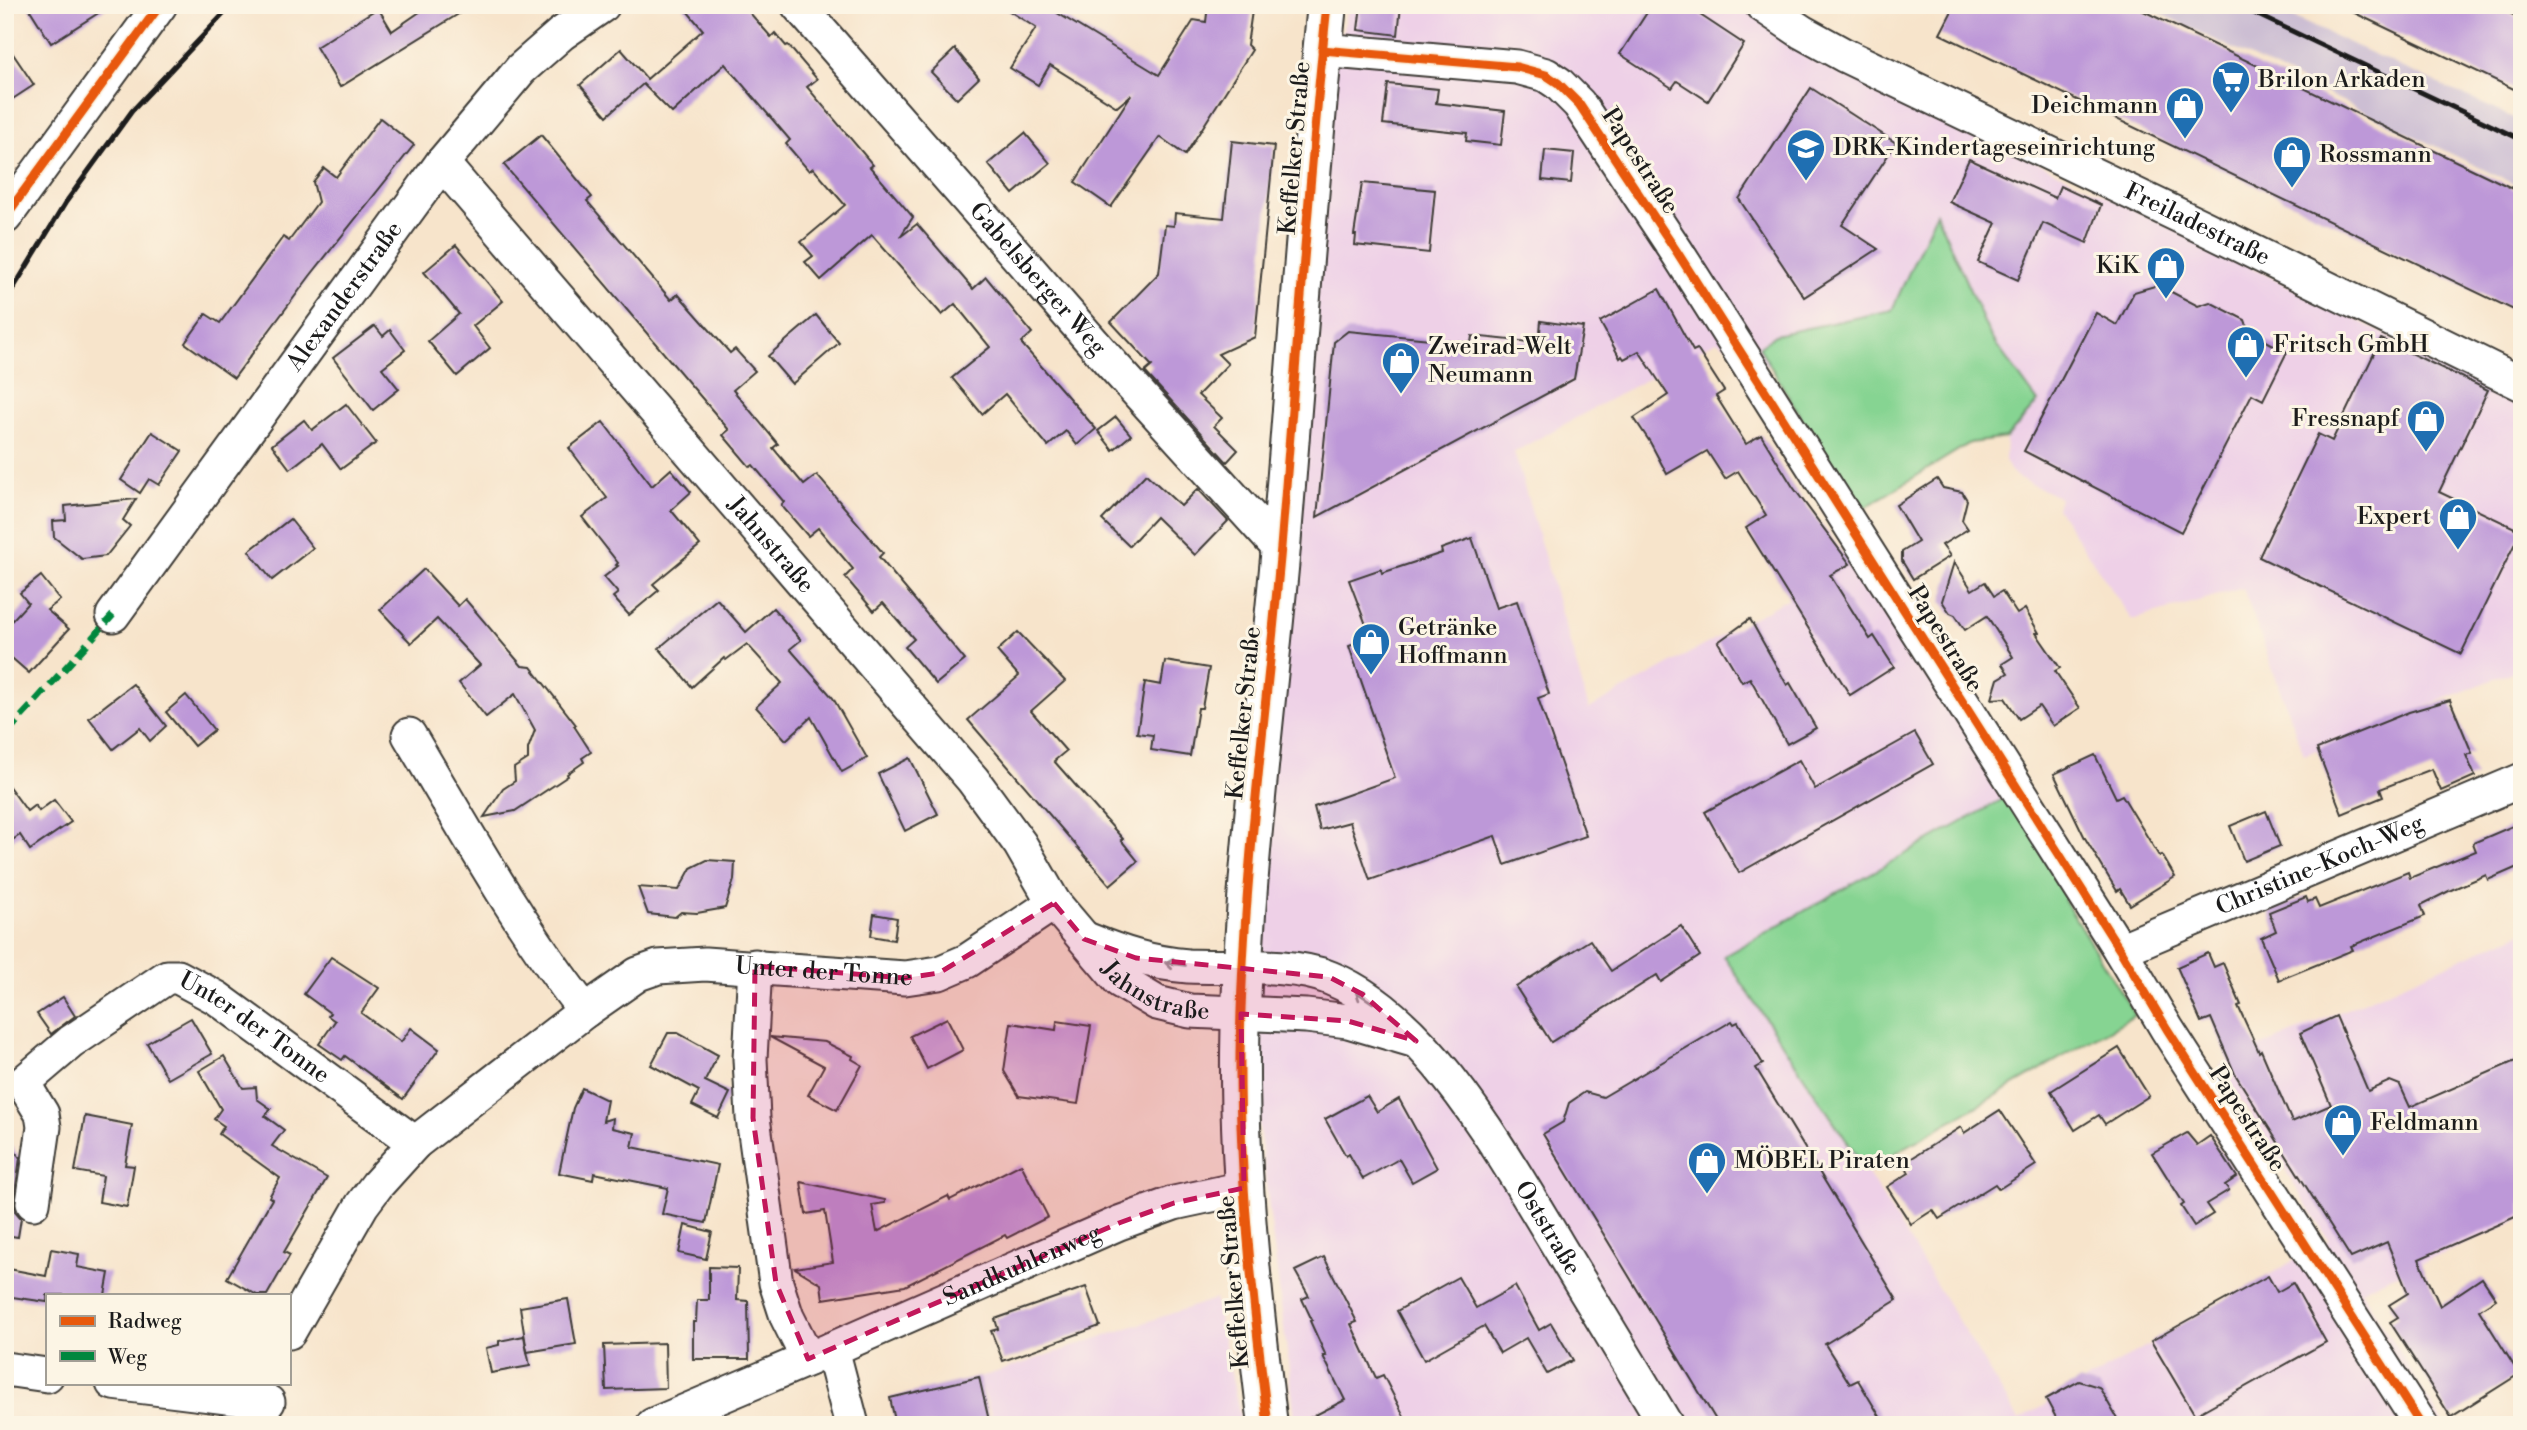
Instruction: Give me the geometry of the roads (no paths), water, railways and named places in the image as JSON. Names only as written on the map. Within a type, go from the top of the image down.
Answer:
[{"type":"street","points":[[6,213],[160,5]]},
{"type":"street","name":"Alexanderstraße","points":[[113,615],[442,163],[521,69],[561,34],[603,5]]},
{"type":"street","name":"Gabelsberger Weg","points":[[798,5],[1110,362],[1280,549]]},
{"type":"street","name":"Keffelker Straße","points":[[1268,1425],[1253,1301],[1244,1188],[1241,1014],[1253,813],[1280,549],[1327,5]]},
{"type":"street","name":"Freiladestraße","points":[[1762,5],[1802,32],[1844,55],[2181,216],[2522,384]]},
{"type":"street","name":"Papestraße","points":[[1322,50],[1517,67],[1546,75],[1570,93],[1579,104],[1677,252],[2120,950],[2167,1029],[2421,1425]]},
{"type":"street","name":"Jahnstraße","points":[[442,163],[973,779],[1020,844],[1054,904],[1120,981],[1157,1003],[1190,1010],[1241,1014]]},
{"type":"street","points":[[409,735],[507,900],[561,981],[585,1011]]},
{"type":"street","name":"Christine-Koch-Weg","points":[[2120,950],[2522,780]]},
{"type":"street","name":"Unter der Tonne","points":[[290,1330],[362,1205],[415,1143],[585,1011],[638,974],[657,967],[682,964],[755,966],[905,978],[939,973],[967,961],[1054,904]]},
{"type":"street","name":"Jahnstraße","points":[[1084,939],[1136,958],[1185,965],[1243,968]]},
{"type":"street","points":[[755,966],[750,1068],[753,1118],[776,1283],[787,1317],[820,1354],[852,1425]]},
{"type":"street","name":"Oststraße","points":[[1243,968],[1294,970],[1329,977],[1362,994],[1389,1014],[1416,1041],[1456,1086],[1500,1150],[1666,1425]]},
{"type":"street","name":"Unter der Tonne","points":[[33,1203],[44,1128],[42,1114],[23,1083],[71,1042],[167,977],[178,977],[217,998],[415,1143]]},
{"type":"street","points":[[1241,1014],[1306,1016],[1348,1021],[1416,1041]]},
{"type":"street","name":"Sandkuhlenweg","points":[[653,1425],[1119,1223],[1174,1203],[1244,1188]]},
{"type":"street","points":[[5,1369],[46,1375]]},
{"type":"street","points":[[121,1384],[268,1403]]},
{"type":"railway","points":[[5,302],[66,202],[132,111],[232,5]]},
{"type":"railway","points":[[2237,5],[2522,140]]},
{"type":"place","name":"Brilon Arkaden","points":[[2231,114]]},
{"type":"place","name":"Deichmann","points":[[2185,140]]},
{"type":"place","name":"DRK-Kindertageseinrichtung","points":[[1806,182]]},
{"type":"place","name":"Rossmann","points":[[2292,189]]},
{"type":"place","name":"KiK","points":[[2166,300]]},
{"type":"place","name":"Fritsch GmbH","points":[[2246,379]]},
{"type":"place","name":"Zweirad-Welt Neumann","points":[[1401,395]]},
{"type":"place","name":"Fressnapf","points":[[2426,453]]},
{"type":"place","name":"Expert","points":[[2458,551]]},
{"type":"place","name":"Getränke Hoffmann","points":[[1371,676]]},
{"type":"place","name":"Feldmann","points":[[2343,1157]]},
{"type":"place","name":"MÖBEL Piraten","points":[[1707,1195]]}]
